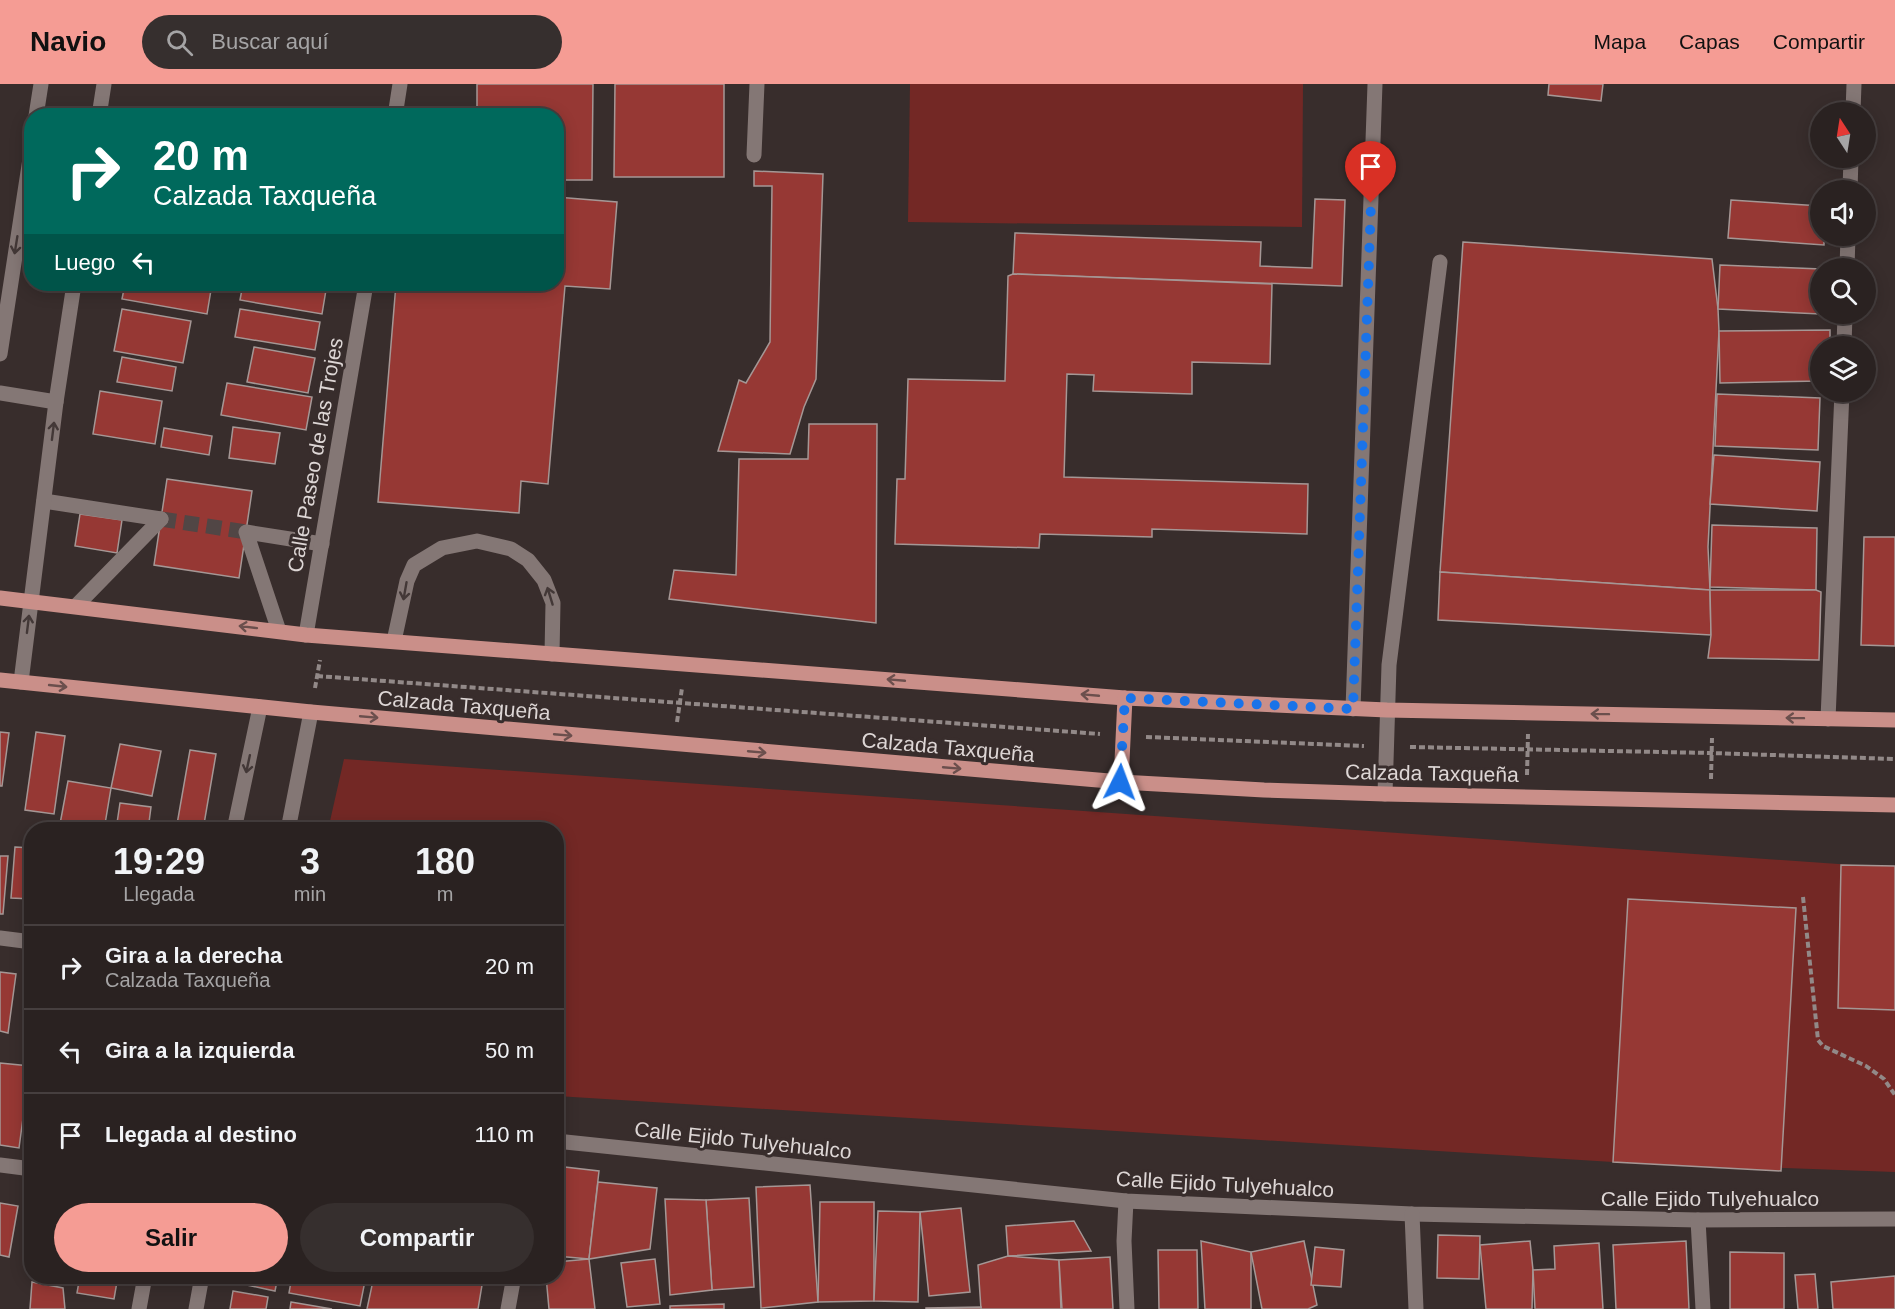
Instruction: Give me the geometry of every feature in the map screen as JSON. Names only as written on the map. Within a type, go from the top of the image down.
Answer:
[{"type":"main road","points":[[0,598],[324,636],[1125,698],[1387,710],[1895,720]]},
{"type":"main road","name":"Calzada Taxqueña","points":[[0,680],[311,712],[1120,782],[1385,794],[1895,805]]},
{"type":"main road","points":[[1120,782],[1125,698]]},
{"type":"street","points":[[37,108],[41,84]]},
{"type":"street","points":[[100,108],[104,84]]},
{"type":"street","points":[[396,108],[400,84]]},
{"type":"street","points":[[754,155],[757,84]]},
{"type":"street","points":[[1353,709],[1375,84]]},
{"type":"street","points":[[1853,102],[1854,84]]},
{"type":"street","points":[[0,354],[2,328],[24,195]]},
{"type":"street","points":[[1385,794],[1392,636],[1440,262]]},
{"type":"street","points":[[21,682],[56,402],[73,291]]},
{"type":"street","name":"Calle Paseo de las Trojes","points":[[306,634],[365,291]]},
{"type":"street","points":[[0,393],[56,402]]},
{"type":"street","points":[[1828,719],[1842,402]]},
{"type":"street","points":[[44,501],[161,519],[76,606]]},
{"type":"street","points":[[279,631],[246,532],[322,544]]},
{"type":"street","points":[[394,641],[407,580],[414,565],[442,548],[477,541],[511,549],[528,560],[544,580],[553,603],[552,654]]},
{"type":"street","points":[[236,822],[260,707]]},
{"type":"street","points":[[290,822],[311,712]]},
{"type":"street","points":[[0,938],[24,941]]},
{"type":"street","name":"Calle Ejido Tulyehualco","points":[[564,1142],[1126,1201],[1412,1214],[1698,1220],[1895,1219]]},
{"type":"street","points":[[0,1165],[24,1168]]},
{"type":"street","points":[[1126,1201],[1124,1241],[1127,1309]]},
{"type":"street","points":[[1412,1214],[1416,1309]]},
{"type":"street","points":[[1698,1220],[1703,1309]]},
{"type":"street","points":[[139,1309],[144,1284]]},
{"type":"street","points":[[196,1309],[201,1284]]},
{"type":"street","points":[[508,1309],[513,1284]]},
{"type":"path","points":[[311,712],[324,636]]},
{"type":"path","points":[[674,745],[685,663]]},
{"type":"path","points":[[1527,796],[1528,713]]},
{"type":"path","points":[[1710,800],[1712,716]]},
{"type":"path","points":[[1803,897],[1818,1040],[1823,1046],[1866,1066],[1884,1079],[1895,1095]]},
{"type":"shaded area","points":[[910,84],[1303,84],[1302,227],[908,222]]},
{"type":"shaded area","points":[[344,759],[1895,868],[1895,1172],[1613,1162],[564,1096],[564,822],[330,822]]},
{"type":"building","points":[[477,84],[593,84],[592,180],[564,180],[564,108],[477,108]]},
{"type":"building","points":[[615,84],[724,84],[724,177],[614,177]]},
{"type":"building","points":[[1549,84],[1603,84],[1601,101],[1548,95]]},
{"type":"building","points":[[754,171],[823,174],[816,379],[804,407],[790,454],[718,451],[739,380],[746,383],[770,342],[772,186],[754,186]]},
{"type":"building","points":[[564,198],[617,202],[610,289],[565,286],[548,484],[521,481],[519,513],[378,502],[395,291],[564,291]]},
{"type":"building","points":[[1315,199],[1345,200],[1342,286],[1013,274],[1015,233],[1261,242],[1260,266],[1312,268]]},
{"type":"building","points":[[1731,200],[1810,205],[1810,244],[1728,238]]},
{"type":"building","points":[[1463,242],[1712,259],[1719,331],[1708,547],[1710,590],[1440,572]]},
{"type":"building","points":[[1720,265],[1810,269],[1810,314],[1718,309]]},
{"type":"building","points":[[1013,274],[1272,284],[1270,364],[1192,362],[1192,394],[1093,391],[1094,375],[1067,374],[1064,477],[1308,484],[1307,534],[1152,529],[1152,537],[1040,534],[1039,548],[895,544],[897,479],[905,479],[908,379],[1005,381],[1008,276]]},
{"type":"building","points":[[124,291],[211,291],[207,314],[122,299]]},
{"type":"building","points":[[242,291],[326,291],[322,314],[240,300]]},
{"type":"building","points":[[122,309],[191,321],[183,363],[114,351]]},
{"type":"building","points":[[240,309],[320,322],[315,350],[235,337]]},
{"type":"building","points":[[1830,330],[1830,336],[1810,336],[1810,381],[1720,383],[1719,331]]},
{"type":"building","points":[[254,347],[315,358],[308,393],[247,382]]},
{"type":"building","points":[[122,357],[176,367],[172,391],[117,382]]},
{"type":"building","points":[[227,383],[312,397],[306,430],[221,415]]},
{"type":"building","points":[[100,391],[162,401],[155,444],[93,434]]},
{"type":"building","points":[[1717,394],[1810,398],[1810,402],[1820,402],[1818,450],[1715,446]]},
{"type":"building","points":[[809,424],[877,424],[876,623],[669,599],[674,570],[736,575],[739,459],[808,459]]},
{"type":"building","points":[[233,427],[280,433],[275,464],[229,458]]},
{"type":"building","points":[[164,428],[212,436],[209,455],[161,447]]},
{"type":"building","points":[[1714,455],[1820,462],[1817,511],[1710,504]]},
{"type":"building","points":[[167,479],[252,491],[239,578],[154,565]]},
{"type":"building","points":[[80,514],[122,520],[117,553],[75,546]]},
{"type":"building","points":[[1712,525],[1817,528],[1816,590],[1710,587]]},
{"type":"building","points":[[1864,537],[1895,537],[1895,646],[1861,645]]},
{"type":"building","points":[[1440,572],[1710,590],[1711,635],[1438,620]]},
{"type":"building","points":[[1710,590],[1816,590],[1821,592],[1819,660],[1708,658],[1711,635]]},
{"type":"building","points":[[0,732],[9,733],[2,786],[0,786]]},
{"type":"building","points":[[36,732],[65,736],[54,814],[25,810]]},
{"type":"building","points":[[120,744],[161,751],[152,796],[111,788]]},
{"type":"building","points":[[190,750],[216,754],[204,822],[177,822]]},
{"type":"building","points":[[68,781],[111,788],[105,822],[60,822]]},
{"type":"building","points":[[120,803],[151,807],[149,822],[117,822]]},
{"type":"building","points":[[15,847],[24,848],[24,899],[11,898]]},
{"type":"building","points":[[0,856],[8,856],[3,914],[0,914]]},
{"type":"building","points":[[1841,865],[1895,866],[1895,1010],[1838,1008]]},
{"type":"building","points":[[1628,899],[1796,908],[1781,1171],[1613,1162]]},
{"type":"building","points":[[0,972],[16,974],[8,1033],[0,1031]]},
{"type":"building","points":[[0,1063],[24,1065],[24,1111],[19,1148],[0,1145]]},
{"type":"building","points":[[564,1167],[599,1171],[589,1259],[564,1257]]},
{"type":"building","points":[[598,1182],[657,1188],[650,1249],[589,1259]]},
{"type":"building","points":[[810,1185],[818,1302],[761,1308],[756,1187]]},
{"type":"building","points":[[749,1198],[754,1287],[712,1290],[706,1200]]},
{"type":"building","points":[[665,1199],[706,1200],[712,1290],[670,1295]]},
{"type":"building","points":[[820,1202],[874,1202],[874,1301],[818,1302]]},
{"type":"building","points":[[0,1203],[18,1206],[9,1257],[0,1255]]},
{"type":"building","points":[[961,1208],[970,1292],[929,1296],[920,1212]]},
{"type":"building","points":[[878,1211],[920,1212],[918,1302],[874,1301]]},
{"type":"building","points":[[1074,1221],[1091,1251],[1008,1256],[1006,1226]]},
{"type":"building","points":[[1438,1235],[1480,1236],[1479,1279],[1437,1278]]},
{"type":"building","points":[[1201,1241],[1251,1252],[1251,1309],[1205,1309]]},
{"type":"building","points":[[1304,1241],[1317,1305],[1308,1309],[1262,1309],[1251,1252]]},
{"type":"building","points":[[1530,1241],[1533,1270],[1532,1309],[1486,1309],[1480,1245]]},
{"type":"building","points":[[1686,1241],[1689,1309],[1616,1309],[1613,1245]]},
{"type":"building","points":[[1599,1243],[1603,1309],[1535,1309],[1533,1270],[1555,1269],[1554,1246]]},
{"type":"building","points":[[1315,1247],[1344,1250],[1341,1287],[1311,1285]]},
{"type":"building","points":[[1158,1250],[1197,1250],[1198,1309],[1159,1309]]},
{"type":"building","points":[[1730,1252],[1784,1253],[1784,1309],[1730,1309]]},
{"type":"building","points":[[1008,1256],[1059,1260],[1061,1309],[981,1309],[978,1265]]},
{"type":"building","points":[[1110,1257],[1113,1309],[1062,1309],[1059,1260]]},
{"type":"building","points":[[589,1259],[595,1309],[549,1309],[547,1284],[564,1284],[564,1261]]},
{"type":"building","points":[[655,1259],[660,1304],[627,1307],[621,1263]]},
{"type":"building","points":[[1815,1274],[1818,1309],[1798,1309],[1795,1275]]},
{"type":"building","points":[[1895,1276],[1895,1309],[1833,1309],[1831,1282]]},
{"type":"building","points":[[32,1284],[63,1288],[65,1309],[30,1309]]},
{"type":"building","points":[[79,1284],[117,1284],[114,1299],[77,1293]]},
{"type":"building","points":[[242,1284],[276,1284],[275,1291]]},
{"type":"building","points":[[291,1284],[364,1284],[360,1306],[289,1293]]},
{"type":"building","points":[[372,1284],[482,1285],[478,1309],[367,1309]]},
{"type":"building","points":[[233,1291],[268,1297],[266,1309],[230,1309]]},
{"type":"building","points":[[291,1302],[332,1309],[290,1309]]},
{"type":"building","points":[[724,1304],[724,1309],[670,1309],[670,1306]]},
{"type":"building","points":[[981,1307],[981,1309],[926,1309],[926,1308]]},
{"type":"tunnel","points":[[161,519],[246,532]]},
{"type":"route","points":[[1120,782],[1125,698],[1353,709],[1371,203]]}]
